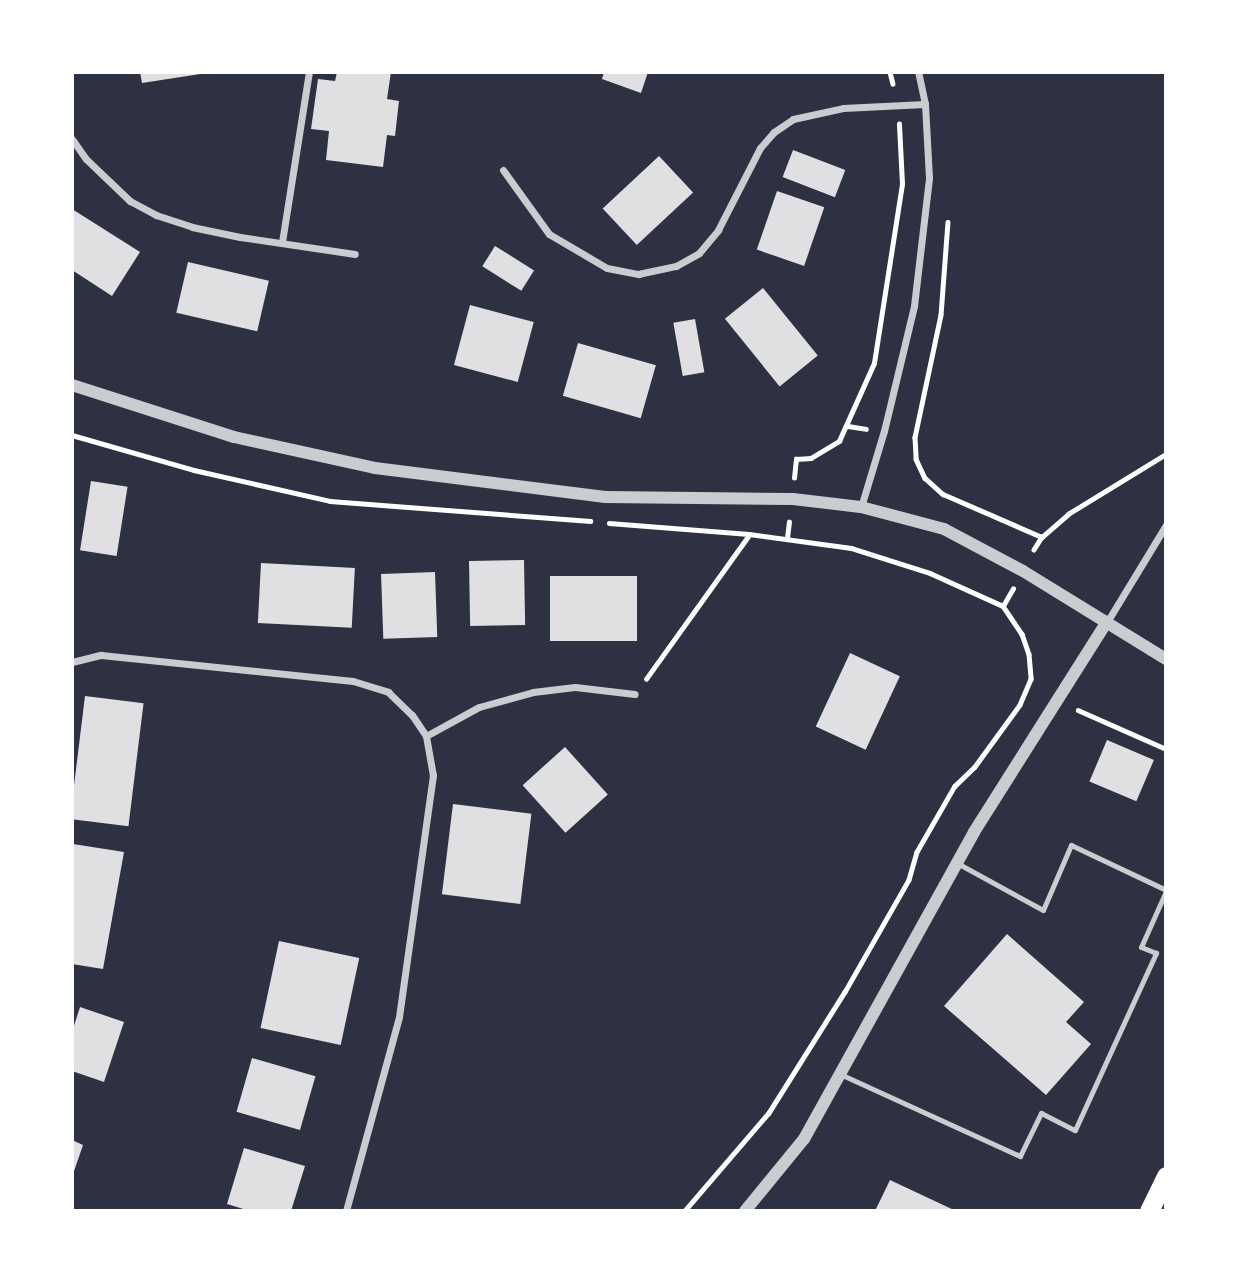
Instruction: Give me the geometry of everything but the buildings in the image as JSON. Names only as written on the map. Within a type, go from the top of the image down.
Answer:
[{"type":"highway","points":[[1149,1211],[1166,1176]]},
{"type":"street","points":[[282,242],[309,72]]},
{"type":"street","points":[[861,507],[884,431],[914,306],[929,178],[925,104],[918,72]]},
{"type":"street","points":[[503,170],[549,233],[607,268],[638,274],[676,266],[699,253],[718,230],[760,148],[774,132],[811,113],[897,103],[925,104]]},
{"type":"street","points":[[72,139],[86,159],[130,201],[156,215],[192,227],[355,254]]},
{"type":"street","points":[[72,385],[234,437],[375,468],[496,486],[605,496],[780,499],[861,507],[943,529],[1023,570],[1166,659]]},
{"type":"street","points":[[745,1211],[804,1139],[957,862],[1166,525]]},
{"type":"street","points":[[72,662],[101,655],[353,681],[388,692],[412,715],[426,736],[433,775],[399,1017],[346,1211]]},
{"type":"street","points":[[426,736],[480,707],[533,692],[575,687],[635,694]]},
{"type":"lane","points":[[840,1074],[1020,1156],[1041,1112],[1075,1130],[1156,953],[1141,947],[1166,890],[1071,845],[1043,910],[957,862]]},
{"type":"path","points":[[796,459],[811,458],[839,441],[874,363],[902,184],[897,103],[890,72]]},
{"type":"path","points":[[1042,537],[1068,514],[1166,454]]},
{"type":"path","points":[[635,694],[749,534]]},
{"type":"path","points":[[685,1211],[769,1113],[845,992],[909,880],[917,852],[955,786],[975,768],[1020,705],[1031,679],[1029,654],[1023,634],[1003,606],[930,573],[851,548],[787,538]]},
{"type":"path","points":[[1031,679],[1057,701],[1166,749]]}]
